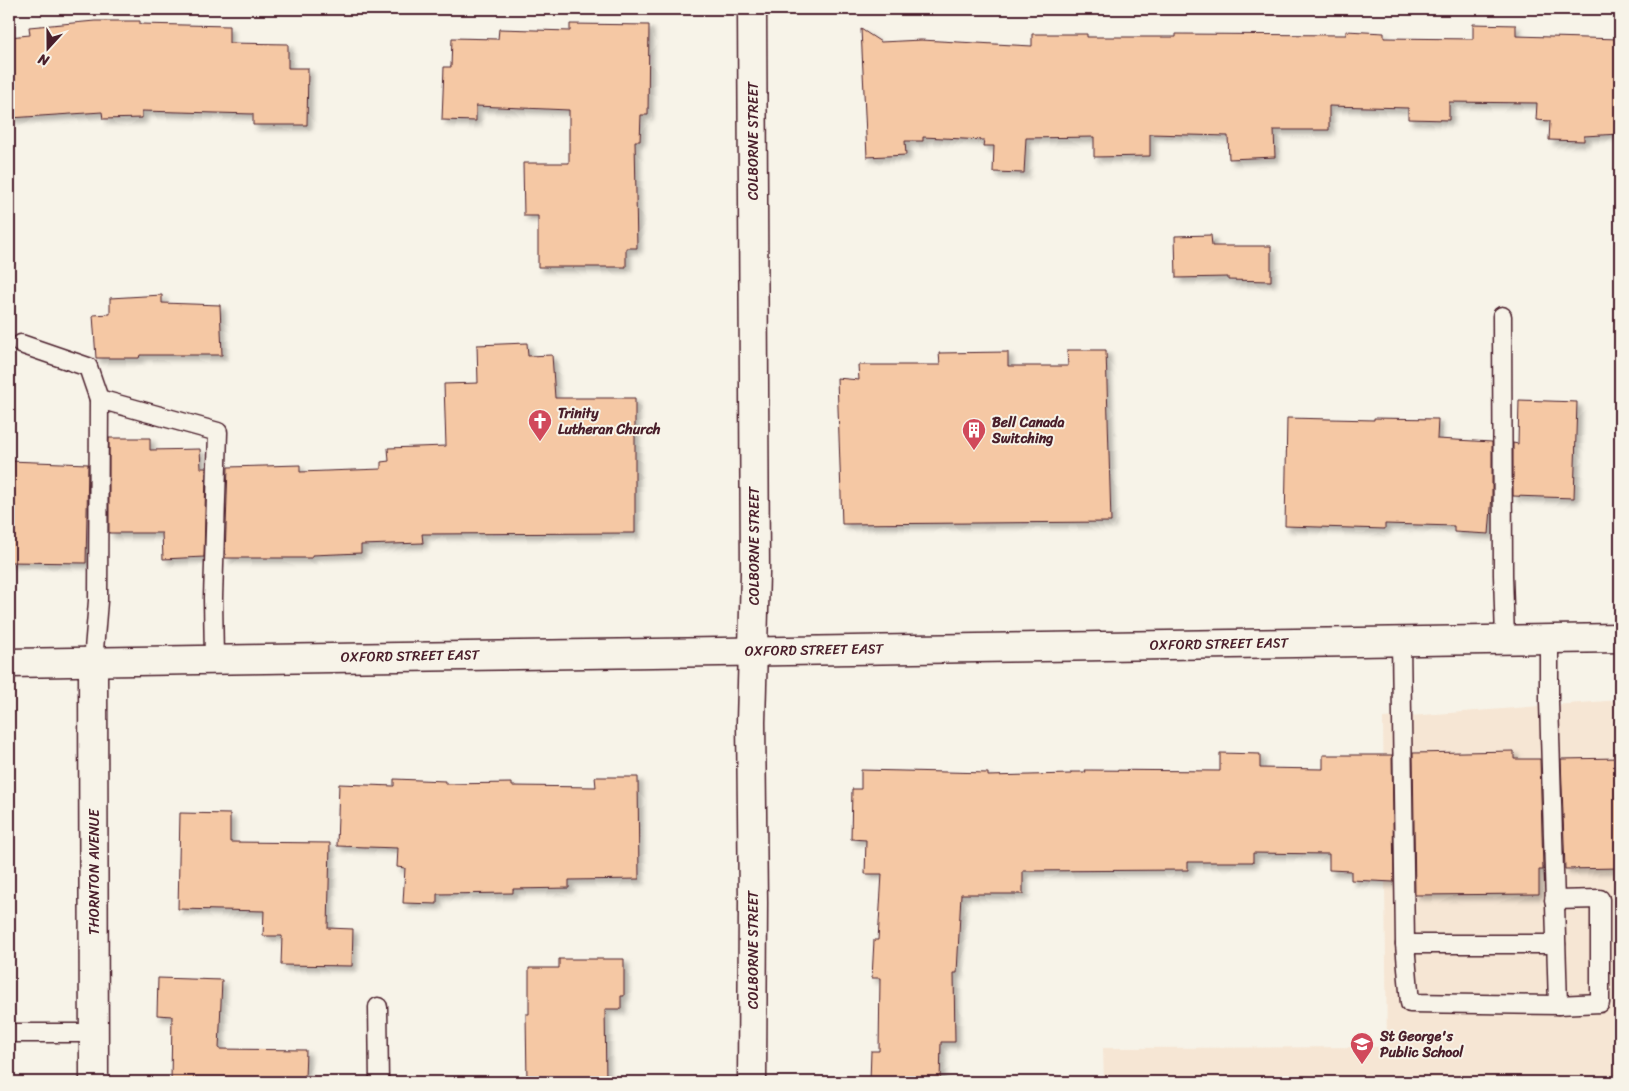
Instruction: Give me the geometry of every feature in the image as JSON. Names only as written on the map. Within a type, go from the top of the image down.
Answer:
[{"type":"main road","name":"COLBORNE STREET","points":[[752,9],[755,573],[751,722],[752,1082]]},
{"type":"main road","name":"OXFORD STREET EAST","points":[[9,663],[1620,638]]},
{"type":"main road","name":"THORNTON AVENUE","points":[[93,662],[94,1082]]},
{"type":"lane","points":[[1502,316],[1503,575],[1506,639]]},
{"type":"lane","points":[[21,344],[88,367],[100,399],[98,601],[93,662]]},
{"type":"lane","points":[[100,399],[218,432],[213,598],[214,660]]},
{"type":"lane","points":[[1549,639],[1558,1005]]},
{"type":"lane","points":[[1401,641],[1405,944],[1410,1003],[1558,1005],[1600,1003],[1600,899],[1554,900]]},
{"type":"lane","points":[[1405,944],[1556,944]]},
{"type":"lane","points":[[378,1007],[379,1082]]},
{"type":"lane","points":[[9,1033],[94,1033]]},
{"type":"shaded area","points":[[1620,700],[1620,1082],[1104,1082],[1103,1048],[1387,1047],[1383,718]]},
{"type":"building","points":[[95,21],[140,21],[140,24],[229,26],[229,43],[288,44],[288,68],[308,68],[307,125],[253,125],[253,114],[142,111],[142,118],[103,119],[102,112],[10,118],[9,37],[30,35],[29,27]]},
{"type":"building","points":[[570,24],[649,25],[648,115],[641,115],[640,141],[635,141],[637,248],[626,248],[626,267],[538,267],[538,216],[524,216],[523,163],[569,163],[569,110],[476,106],[476,121],[442,120],[444,67],[451,67],[452,38],[498,39],[499,29],[570,31]]},
{"type":"building","points":[[1473,24],[1516,25],[1516,36],[1620,39],[1620,134],[1584,136],[1584,141],[1549,140],[1550,121],[1536,120],[1537,103],[1449,102],[1449,120],[1408,119],[1408,108],[1329,106],[1329,130],[1274,130],[1275,157],[1229,159],[1228,136],[1150,134],[1150,156],[1094,157],[1094,137],[1026,138],[1024,173],[993,172],[994,146],[983,146],[984,140],[923,137],[923,141],[905,141],[906,155],[867,157],[861,29],[881,42],[921,40],[1032,46],[1032,34],[1087,34],[1087,37],[1176,37],[1176,34],[1346,35],[1346,31],[1384,33],[1384,38],[1473,39]]},
{"type":"building","points":[[1211,235],[1212,246],[1271,246],[1271,281],[1228,280],[1228,277],[1176,278],[1175,236]]},
{"type":"building","points":[[162,295],[162,303],[220,305],[222,355],[140,355],[139,358],[96,358],[93,315],[110,314],[110,298]]},
{"type":"building","name":"Trinity Lutheran Church","points":[[527,343],[528,356],[552,355],[555,398],[635,398],[635,533],[422,534],[423,543],[361,545],[361,553],[312,555],[312,558],[225,558],[228,467],[300,465],[300,472],[381,469],[381,462],[389,461],[388,448],[446,446],[444,384],[478,383],[477,345]]},
{"type":"building","name":"Bell Canada Switching","points":[[1067,350],[1106,350],[1111,522],[842,524],[837,378],[859,380],[858,365],[940,365],[939,353],[1008,352],[1008,366],[1068,366]]},
{"type":"building","points":[[1519,400],[1577,402],[1574,498],[1513,496],[1513,443],[1518,444]]},
{"type":"building","points":[[1287,418],[1438,419],[1437,439],[1492,442],[1492,495],[1489,534],[1454,532],[1454,526],[1385,524],[1385,529],[1285,526]]},
{"type":"building","points":[[109,438],[150,438],[150,450],[200,449],[201,468],[206,468],[204,557],[163,559],[162,533],[109,533]]},
{"type":"building","points":[[9,461],[88,464],[86,563],[9,562]]},
{"type":"building","points":[[1514,751],[1514,759],[1540,759],[1543,870],[1539,870],[1539,894],[1415,895],[1413,753]]},
{"type":"building","points":[[1220,753],[1260,754],[1260,768],[1323,769],[1323,755],[1392,755],[1394,882],[1351,880],[1351,871],[1329,870],[1329,854],[1253,853],[1253,862],[1188,862],[1188,870],[1023,871],[1023,894],[961,894],[957,973],[954,973],[955,1042],[941,1042],[940,1082],[870,1082],[871,1051],[879,1051],[880,978],[872,978],[874,940],[878,940],[882,874],[865,874],[866,840],[851,839],[852,789],[861,789],[861,770],[988,773],[988,776],[1071,774],[1071,772],[1086,772],[1085,770],[1220,771]]},
{"type":"building","points":[[1620,758],[1620,868],[1565,869],[1561,759]]},
{"type":"building","points":[[595,777],[638,777],[639,879],[569,880],[569,888],[513,889],[513,893],[437,894],[437,904],[403,903],[405,868],[397,867],[398,848],[337,846],[339,784],[394,786],[394,779],[445,781],[445,784],[512,783],[512,786],[596,787]]},
{"type":"building","points":[[180,813],[230,814],[230,842],[330,843],[328,928],[353,929],[352,966],[281,965],[282,936],[263,936],[264,911],[178,909]]},
{"type":"building","points":[[559,959],[624,959],[624,996],[621,996],[621,1009],[605,1009],[606,1082],[527,1082],[526,1014],[529,1014],[529,968],[559,968]]},
{"type":"building","points":[[158,978],[222,980],[219,1049],[306,1050],[305,1078],[261,1077],[261,1082],[171,1082],[172,1016],[157,1015]]},
{"type":"place","name":"Trinity Lutheran Church","points":[[540,442]]},
{"type":"place","name":"Bell Canada Switching","points":[[974,451]]},
{"type":"place","name":"St George's Public School","points":[[1362,1065]]}]
